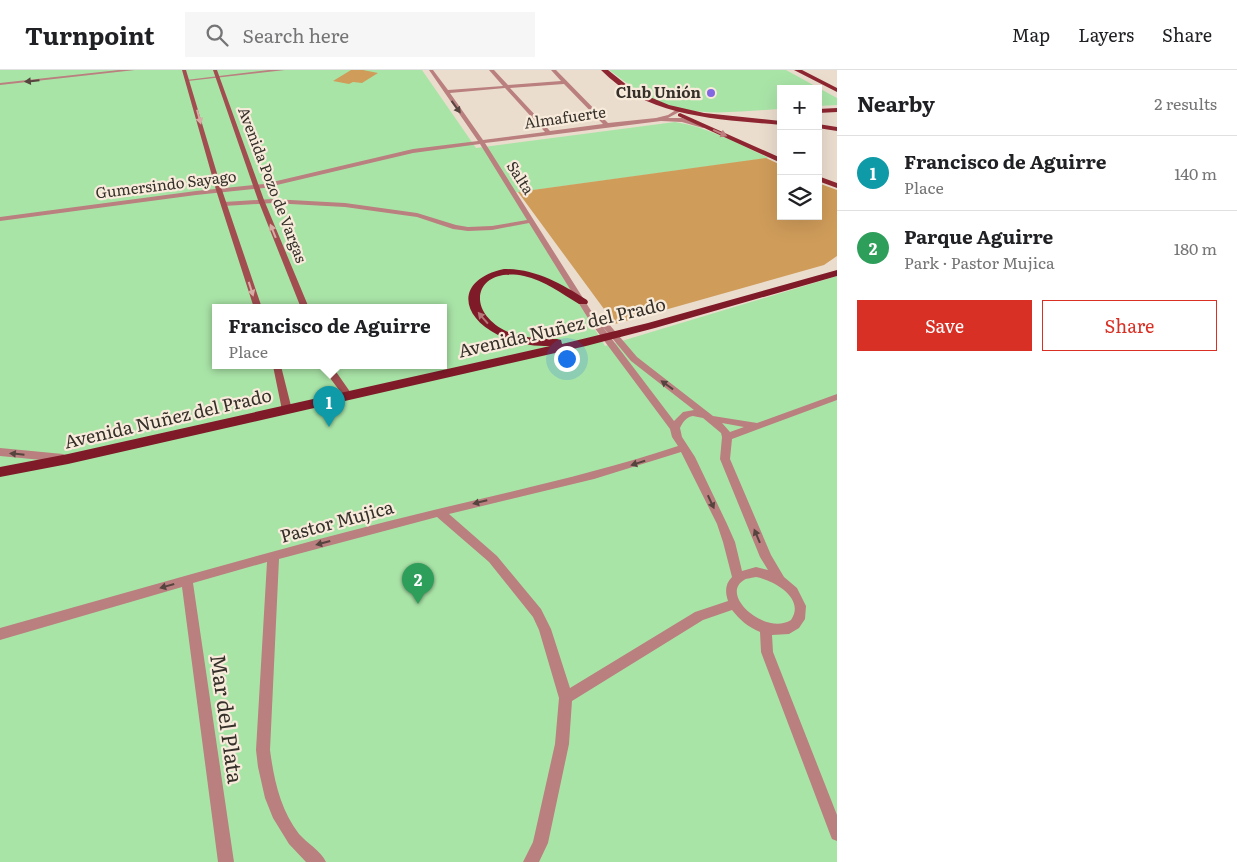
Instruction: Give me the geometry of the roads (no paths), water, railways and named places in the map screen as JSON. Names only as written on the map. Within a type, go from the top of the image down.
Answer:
[{"type":"highway","points":[[582,302],[551,283],[516,272],[504,272],[485,277],[478,282],[473,296],[476,310],[480,316],[489,325],[503,333],[531,342],[582,343]]},
{"type":"highway","name":"Avenida Nuñez del Prado","points":[[0,472],[68,459],[582,343],[651,326],[837,273]]},
{"type":"main road","points":[[184,70],[219,190],[257,304]]},
{"type":"main road","name":"Avenida Pozo de Vargas","points":[[215,70],[256,187],[303,304]]},
{"type":"main road","points":[[604,70],[630,90],[777,159]]},
{"type":"main road","points":[[797,70],[837,90]]},
{"type":"main road","points":[[822,111],[837,110]]},
{"type":"main road","points":[[676,111],[777,123]]},
{"type":"main road","points":[[716,116],[771,114]]},
{"type":"main road","points":[[822,127],[837,129]]},
{"type":"main road","points":[[822,180],[837,186]]},
{"type":"main road","points":[[277,369],[287,410]]},
{"type":"main road","points":[[330,369],[348,396]]},
{"type":"street","points":[[0,84],[133,70]]},
{"type":"street","points":[[188,80],[283,70]]},
{"type":"street","name":"Salta","points":[[431,70],[482,143],[582,302]]},
{"type":"street","points":[[491,70],[549,133]]},
{"type":"street","points":[[552,70],[608,125]]},
{"type":"street","points":[[446,92],[564,82]]},
{"type":"street","name":"Almafuerte","points":[[482,143],[657,120],[670,116],[676,111]]},
{"type":"street","points":[[657,120],[682,120],[703,126]]},
{"type":"street","name":"Gumersindo Sayago","points":[[0,219],[219,190],[256,187],[413,151],[482,143]]},
{"type":"street","points":[[224,204],[261,200],[343,204],[417,215],[456,228],[467,229],[532,221]]},
{"type":"street","points":[[582,302],[634,359],[723,427],[727,437],[725,459],[766,557],[779,579],[796,594],[801,609],[801,616],[797,623],[789,629],[778,631],[766,629],[747,620],[734,604],[731,589],[738,578],[746,574],[756,572],[779,579]]},
{"type":"street","points":[[582,302],[594,323],[675,428],[677,437],[687,452],[729,542],[738,578]]},
{"type":"street","points":[[727,437],[837,397]]},
{"type":"street","points":[[675,428],[680,418],[686,414],[761,426]]},
{"type":"street","points":[[0,452],[68,459]]},
{"type":"street","name":"Pastor Mujica","points":[[0,634],[188,580],[439,512],[687,452]]},
{"type":"street","points":[[439,512],[493,559],[537,613],[545,629],[566,698],[562,744],[540,842],[531,862]]},
{"type":"street","points":[[272,557],[263,750],[266,775],[271,798],[290,834],[318,862]]},
{"type":"street","name":"Mar del Plata","points":[[188,580],[226,862]]},
{"type":"street","points":[[566,698],[699,616],[734,604]]},
{"type":"street","points":[[766,629],[767,652],[837,834]]},
{"type":"place","name":"Club Unión","points":[[711,93]]},
{"type":"place","name":"Francisco de Aguirre","points":[[329,427]]},
{"type":"place","name":"Parque Aguirre","points":[[418,604]]}]
